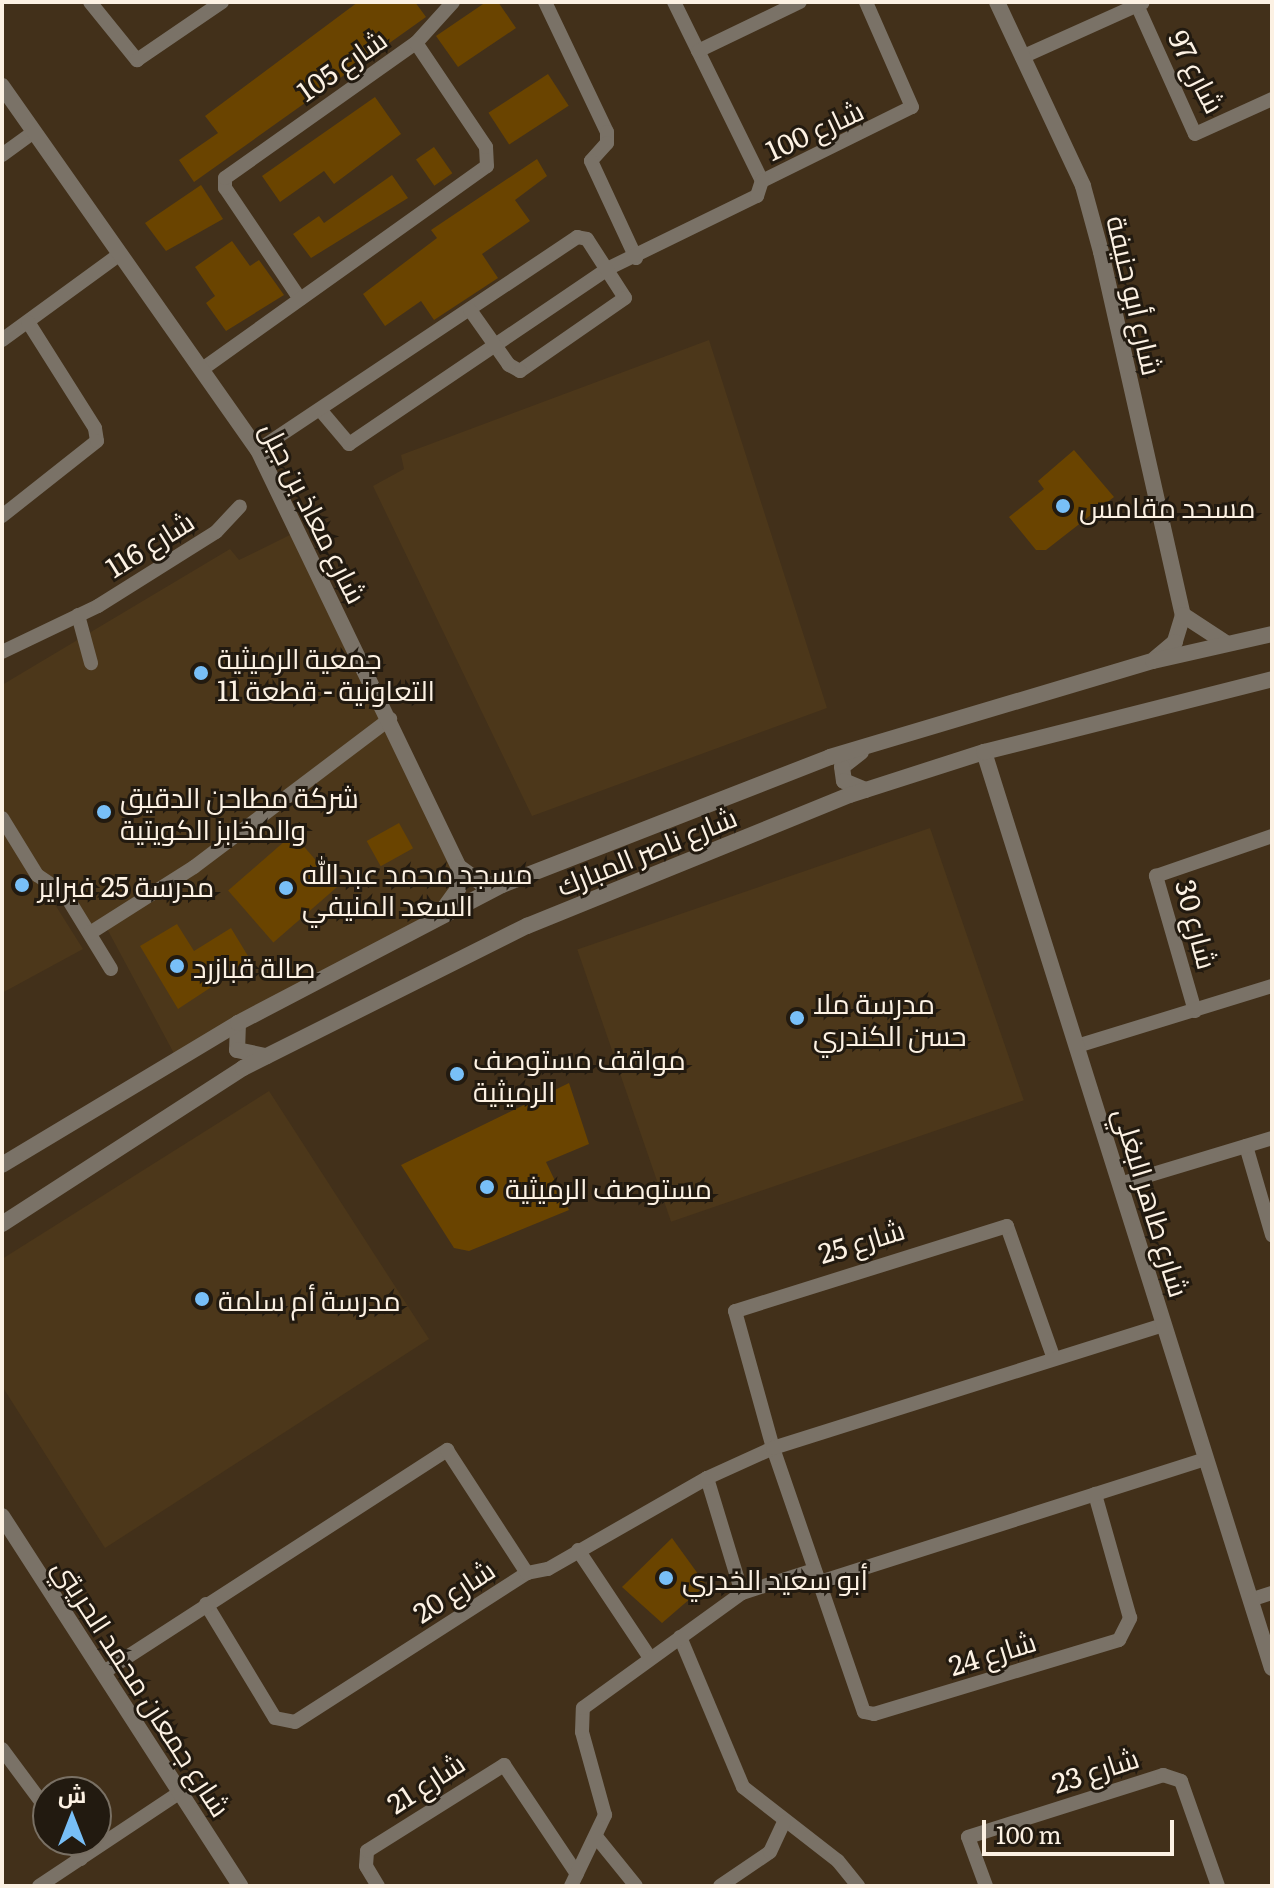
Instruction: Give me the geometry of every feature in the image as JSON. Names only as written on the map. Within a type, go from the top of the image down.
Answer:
[{"type":"street","points":[[90,2],[137,60],[222,2]]},
{"type":"street","points":[[545,2],[607,132],[607,143],[592,165],[636,258]]},
{"type":"street","name":"شارع 100","points":[[674,2],[762,181],[912,107],[866,2]]},
{"type":"street","points":[[698,51],[800,2]]},
{"type":"street","name":"شارع أبو حنيفة","points":[[997,2],[1083,186],[1183,615]]},
{"type":"street","name":"شارع 97","points":[[1022,57],[1140,4],[1195,134],[1272,99]]},
{"type":"street","points":[[416,43],[444,6]]},
{"type":"street","name":"شارع 105","points":[[201,370],[487,166],[486,147],[416,43],[225,178],[225,188],[300,299]]},
{"type":"street","name":"شارع معاذ بن جبل","points":[[2,86],[258,450],[459,867]]},
{"type":"street","points":[[2,155],[34,132]]},
{"type":"street","points":[[322,412],[349,444],[607,269],[636,258],[757,196],[762,181]]},
{"type":"street","points":[[258,450],[322,412],[470,310],[577,237],[587,239],[624,303],[535,366],[515,369],[470,310]]},
{"type":"street","points":[[2,340],[120,254]]},
{"type":"street","points":[[2,516],[97,441],[95,428],[28,322]]},
{"type":"street","name":"شارع 116","points":[[2,652],[78,615],[216,532],[240,506]]},
{"type":"street","points":[[78,615],[91,663]]},
{"type":"street","points":[[1153,661],[1175,642],[1183,615],[1226,643]]},
{"type":"street","name":"شارع ناصر المبارك","points":[[2,1165],[238,1023],[502,885],[865,748],[1153,661],[1272,634]]},
{"type":"street","name":"شارع ناصر المبارك","points":[[2,1224],[243,1068],[527,926],[865,790],[984,752],[1272,679]]},
{"type":"street","points":[[90,933],[180,876],[390,719]]},
{"type":"street","points":[[865,748],[842,767],[844,781],[865,790]]},
{"type":"street","name":"شارع طاهر البغلي","points":[[984,752],[1272,1668]]},
{"type":"street","points":[[2,818],[33,870],[62,891],[111,969]]},
{"type":"street","name":"شارع 30","points":[[1195,1011],[1156,876],[1272,836]]},
{"type":"street","points":[[432,919],[453,901],[459,867],[481,883],[502,885]]},
{"type":"street","name":"شارع 30","points":[[1077,1046],[1272,986]]},
{"type":"street","points":[[238,1023],[237,1050],[270,1057]]},
{"type":"street","points":[[1120,1184],[1272,1138]]},
{"type":"street","points":[[1246,1146],[1272,1235]]},
{"type":"street","name":"شارع 25","points":[[795,1515],[735,1320],[744,1303],[1007,1226],[1054,1359]]},
{"type":"street","points":[[527,1573],[578,1550],[707,1478],[773,1448],[1164,1325]]},
{"type":"street","name":"شارع 20","points":[[104,1672],[206,1604],[447,1450],[527,1573],[283,1724],[206,1604]]},
{"type":"street","points":[[574,1880],[598,1839],[604,1797],[581,1714],[650,1658],[742,1593],[817,1576],[1206,1459]]},
{"type":"street","points":[[707,1478],[742,1593]]},
{"type":"street","name":"شارع 24","points":[[795,1515],[864,1712],[1119,1640],[1130,1618],[1095,1494]]},
{"type":"street","name":"شارع جمعان محمد الحريتي","points":[[2,1516],[240,1886]]},
{"type":"street","points":[[578,1550],[650,1658]]},
{"type":"street","points":[[1250,1600],[1272,1593]]},
{"type":"street","points":[[680,1637],[743,1787],[784,1822],[838,1861],[858,1886]]},
{"type":"street","points":[[2,1749],[32,1789]]},
{"type":"street","name":"شارع 21","points":[[378,1886],[366,1866],[367,1851],[504,1765],[574,1880]]},
{"type":"street","name":"شارع 23","points":[[986,1886],[968,1837],[1163,1775],[1181,1781],[1218,1886]]},
{"type":"street","points":[[39,1886],[179,1793]]},
{"type":"street","points":[[720,1886],[770,1852],[784,1822]]},
{"type":"street","points":[[598,1839],[636,1886]]},
{"type":"shaded area","points":[[709,340],[827,708],[532,816],[373,486],[404,469],[401,455]]},
{"type":"shaded area","points":[[298,531],[459,867],[446,907],[177,1059],[105,925],[90,933],[65,895],[37,876],[83,949],[2,993],[2,685],[230,549],[239,560]]},
{"type":"shaded area","name":"مدرسة ملا حسن الكندري","points":[[930,828],[1024,1100],[671,1222],[577,949]]},
{"type":"shaded area","name":"مدرسة أم سلمة","points":[[269,1091],[429,1339],[105,1548],[2,1386],[2,1259]]},
{"type":"building","points":[[358,2],[415,2],[426,17],[194,182],[179,160],[218,133],[205,116]]},
{"type":"building","points":[[486,2],[498,2],[516,28],[458,67],[436,36]]},
{"type":"building","points":[[548,74],[569,106],[509,145],[488,113]]},
{"type":"building","points":[[375,97],[401,134],[334,184],[324,171],[280,202],[262,176]]},
{"type":"building","points":[[434,147],[452,173],[434,186],[416,160]]},
{"type":"building","points":[[537,159],[547,176],[515,200],[530,221],[482,254],[498,278],[434,320],[421,301],[385,326],[363,294],[437,238],[431,230]]},
{"type":"building","points":[[392,175],[408,198],[311,258],[293,234],[319,216],[324,223]]},
{"type":"building","points":[[201,185],[223,219],[166,251],[145,223]]},
{"type":"building","points":[[232,241],[250,266],[259,260],[284,295],[226,331],[206,303],[215,296],[195,267]]},
{"type":"building","name":"مسحد مقامس","points":[[1074,450],[1114,497],[1046,550],[1036,550],[1009,517],[1044,489],[1038,481]]},
{"type":"building","points":[[399,823],[413,848],[381,866],[367,841]]},
{"type":"building","name":"مسجد محمد عبدالله السعد المنيفي","points":[[293,834],[338,886],[273,942],[228,890]]},
{"type":"building","name":"صالة قبازرد","points":[[177,924],[194,951],[231,928],[251,961],[178,1009],[140,946]]},
{"type":"building","name":"مستوصف الرميثية","points":[[569,1083],[589,1144],[546,1162],[569,1210],[469,1251],[454,1248],[401,1165]]},
{"type":"building","name":"أبو سعيد الخدري","points":[[672,1538],[706,1585],[662,1623],[622,1587]]},
{"type":"place","name":"مسحد مقامس","points":[[1063,506]]},
{"type":"place","name":"جمعية الرميثية التعاونية - قطعة 11","points":[[201,673]]},
{"type":"place","name":"شركة مطاحن الدقيق والمخابز الكويتية","points":[[104,812]]},
{"type":"place","name":"مدرسة 25 فبراير","points":[[22,885]]},
{"type":"place","name":"مسجد محمد عبدالله السعد المنيفي","points":[[286,888]]},
{"type":"place","name":"صالة قبازرد","points":[[177,966]]},
{"type":"place","name":"مدرسة ملا حسن الكندري","points":[[797,1018]]},
{"type":"place","name":"مواقف مستوصف الرميثية","points":[[457,1074]]},
{"type":"place","name":"مستوصف الرميثية","points":[[487,1187]]},
{"type":"place","name":"مدرسة أم سلمة","points":[[202,1299]]},
{"type":"place","name":"أبو سعيد الخدري","points":[[666,1578]]}]
